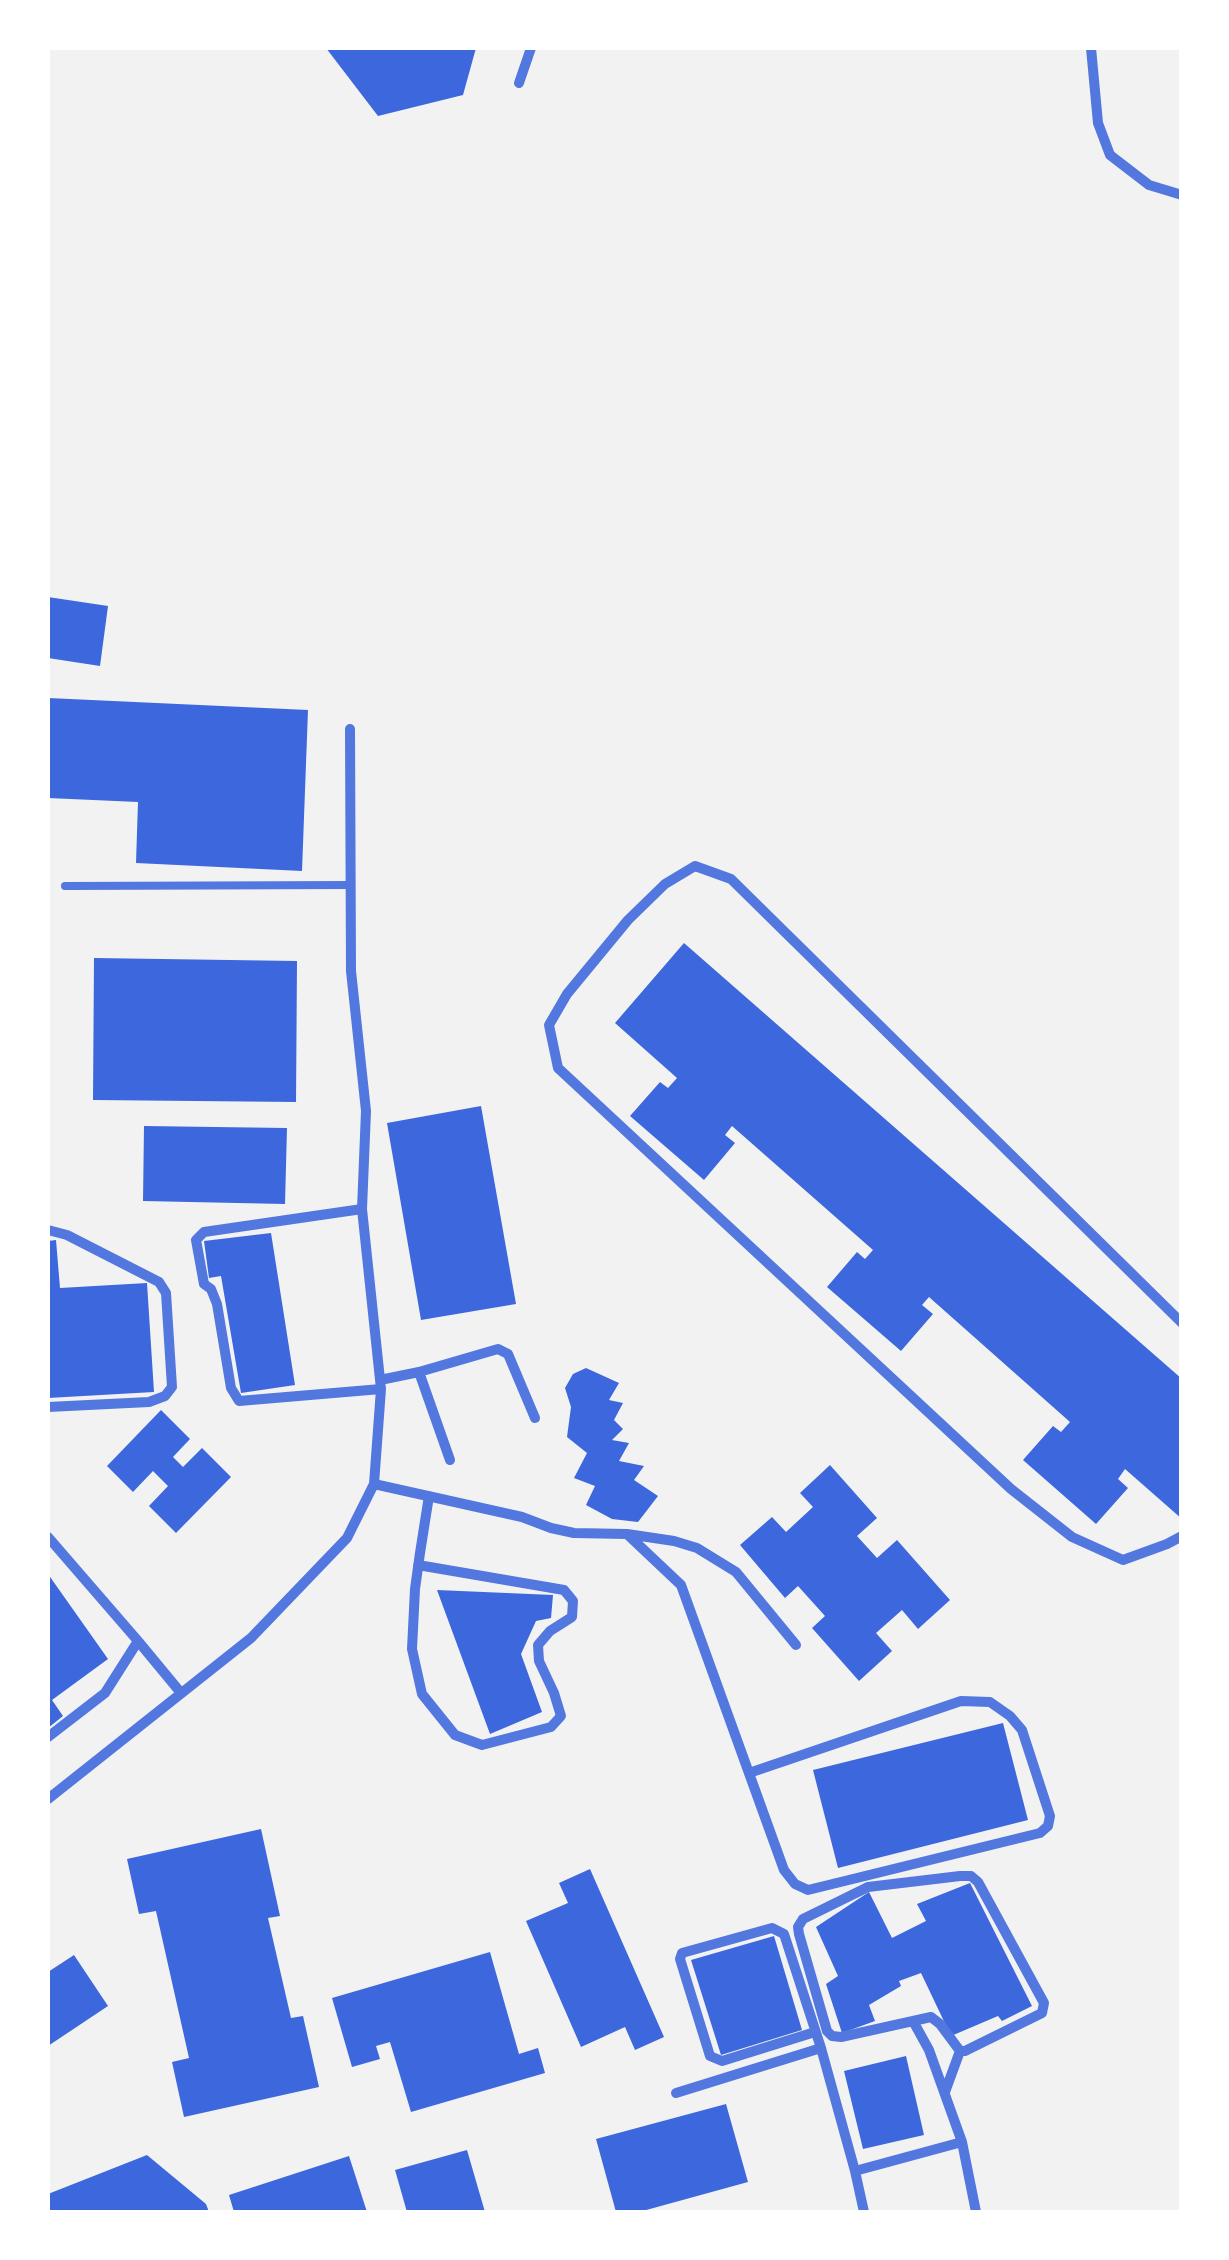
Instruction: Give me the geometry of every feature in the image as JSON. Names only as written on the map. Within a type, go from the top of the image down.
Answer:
[{"type":"street","points":[[519,83],[531,48]]},
{"type":"street","points":[[1091,48],[1098,123],[1110,155],[1149,185],[1182,195]]},
{"type":"street","points":[[48,1799],[251,1638],[347,1538],[374,1484],[381,1385],[362,1209],[366,1111],[351,971],[350,728]]},
{"type":"street","points":[[1182,1323],[731,879],[696,866],[665,884],[628,920],[579,979],[550,1025],[558,1068],[1026,1501],[1072,1538],[1123,1560],[1182,1536]]},
{"type":"street","points":[[362,1209],[204,1232],[196,1240],[204,1284],[217,1304],[231,1388],[239,1401],[381,1385],[498,1350],[508,1354],[535,1418]]},
{"type":"street","points":[[48,1230],[160,1282],[166,1292],[172,1387],[165,1396],[149,1402],[48,1408]]},
{"type":"street","points":[[419,1372],[450,1460]]},
{"type":"street","points":[[374,1484],[522,1517],[574,1533],[627,1534],[674,1540],[697,1548],[736,1572],[796,1646]]},
{"type":"street","points":[[418,1564],[564,1590],[573,1602],[572,1616],[550,1631],[538,1646],[539,1661],[560,1716],[551,1727],[482,1745],[455,1735],[422,1694],[412,1648],[418,1564],[429,1496]]},
{"type":"street","points":[[627,1534],[681,1585],[784,1870],[795,1884],[808,1890],[1040,1833],[1048,1826],[1050,1816],[1022,1730],[990,1702],[961,1700],[749,1773]]},
{"type":"street","points":[[48,1537],[182,1693]]},
{"type":"street","points":[[48,1737],[106,1693],[138,1641]]},
{"type":"street","points":[[972,1876],[1044,2004],[1036,2018],[960,2052],[930,2016],[832,2036],[799,1934],[803,1920],[868,1887],[972,1876]]},
{"type":"street","points":[[815,2032],[722,2061],[710,2056],[680,1959],[682,1954],[772,1928],[784,1934],[815,2032],[820,2048],[864,2212]]},
{"type":"street","points":[[913,2021],[929,2050],[962,2142],[976,2212]]},
{"type":"street","points":[[676,2092],[820,2048]]},
{"type":"street","points":[[944,2092],[960,2052]]},
{"type":"street","points":[[855,2171],[962,2142]]},
{"type":"lane","points":[[65,886],[351,885]]},
{"type":"building","points":[[326,48],[476,48],[463,95],[378,116]]},
{"type":"building","points":[[48,597],[108,606],[100,666],[48,658]]},
{"type":"building","points":[[48,698],[308,710],[302,871],[136,863],[138,802],[48,798]]},
{"type":"building","points":[[684,943],[1182,1379],[1182,1519],[1125,1469],[1118,1479],[1128,1488],[1096,1524],[1023,1460],[1053,1426],[1061,1432],[1070,1422],[929,1297],[922,1305],[933,1314],[901,1351],[827,1287],[857,1252],[865,1259],[873,1250],[732,1126],[725,1135],[735,1143],[704,1180],[630,1116],[660,1082],[668,1088],[677,1078],[615,1023]]},
{"type":"building","points":[[94,958],[297,961],[296,1102],[93,1100]]},
{"type":"building","points":[[481,1106],[516,1304],[421,1320],[387,1123]]},
{"type":"building","points":[[144,1126],[287,1128],[285,1204],[143,1201]]},
{"type":"building","points":[[271,1233],[295,1385],[241,1393],[221,1276],[209,1278],[204,1241]]},
{"type":"building","points":[[56,1240],[60,1288],[147,1283],[154,1392],[48,1398],[48,1241]]},
{"type":"building","points":[[586,1368],[619,1383],[609,1400],[623,1403],[614,1420],[623,1429],[612,1440],[629,1443],[619,1461],[644,1466],[634,1480],[658,1496],[638,1522],[612,1519],[586,1505],[595,1486],[574,1478],[587,1453],[567,1437],[571,1407],[565,1388],[573,1374]]},
{"type":"building","points":[[161,1410],[190,1439],[173,1457],[183,1467],[202,1448],[231,1477],[176,1533],[149,1506],[168,1486],[153,1471],[133,1492],[107,1466]]},
{"type":"building","points":[[830,1465],[877,1518],[857,1536],[877,1558],[897,1540],[950,1600],[918,1629],[902,1610],[876,1633],[892,1651],[859,1681],[812,1628],[825,1616],[798,1586],[785,1598],[740,1545],[772,1517],[786,1532],[813,1507],[800,1493]]},
{"type":"building","points":[[48,1574],[108,1659],[52,1700],[63,1716],[48,1728]]},
{"type":"building","points":[[437,1590],[553,1595],[551,1618],[536,1621],[521,1654],[542,1712],[490,1734]]},
{"type":"building","points":[[1003,1723],[1028,1820],[838,1868],[813,1770]]},
{"type":"building","points":[[261,1829],[280,1916],[268,1918],[291,2018],[303,2016],[319,2087],[184,2117],[172,2062],[189,2058],[156,1911],[139,1914],[127,1859]]},
{"type":"building","points":[[590,1869],[664,2037],[635,2050],[625,2027],[581,2047],[526,1921],[568,1903],[559,1883]]},
{"type":"building","points":[[970,1883],[1032,2006],[1002,2021],[998,2016],[951,2036],[921,1973],[899,1981],[901,1986],[869,2005],[875,2021],[842,2033],[826,1984],[838,1976],[816,1927],[869,1892],[892,1938],[926,1921],[917,1904]]},
{"type":"building","points":[[774,1936],[802,2030],[721,2055],[691,1960]]},
{"type":"building","points":[[490,1952],[519,2054],[538,2048],[545,2073],[411,2112],[390,2042],[376,2046],[380,2059],[352,2067],[332,1998]]},
{"type":"building","points":[[74,1955],[108,2006],[48,2046],[48,1972]]},
{"type":"building","points":[[906,2056],[924,2135],[863,2149],[844,2071]]},
{"type":"building","points":[[726,2104],[748,2182],[639,2212],[616,2212],[596,2139]]},
{"type":"building","points":[[467,2150],[485,2212],[407,2212],[395,2170]]},
{"type":"building","points":[[147,2155],[206,2204],[209,2212],[48,2212],[48,2194]]},
{"type":"building","points":[[349,2156],[367,2212],[234,2212],[229,2195]]}]
